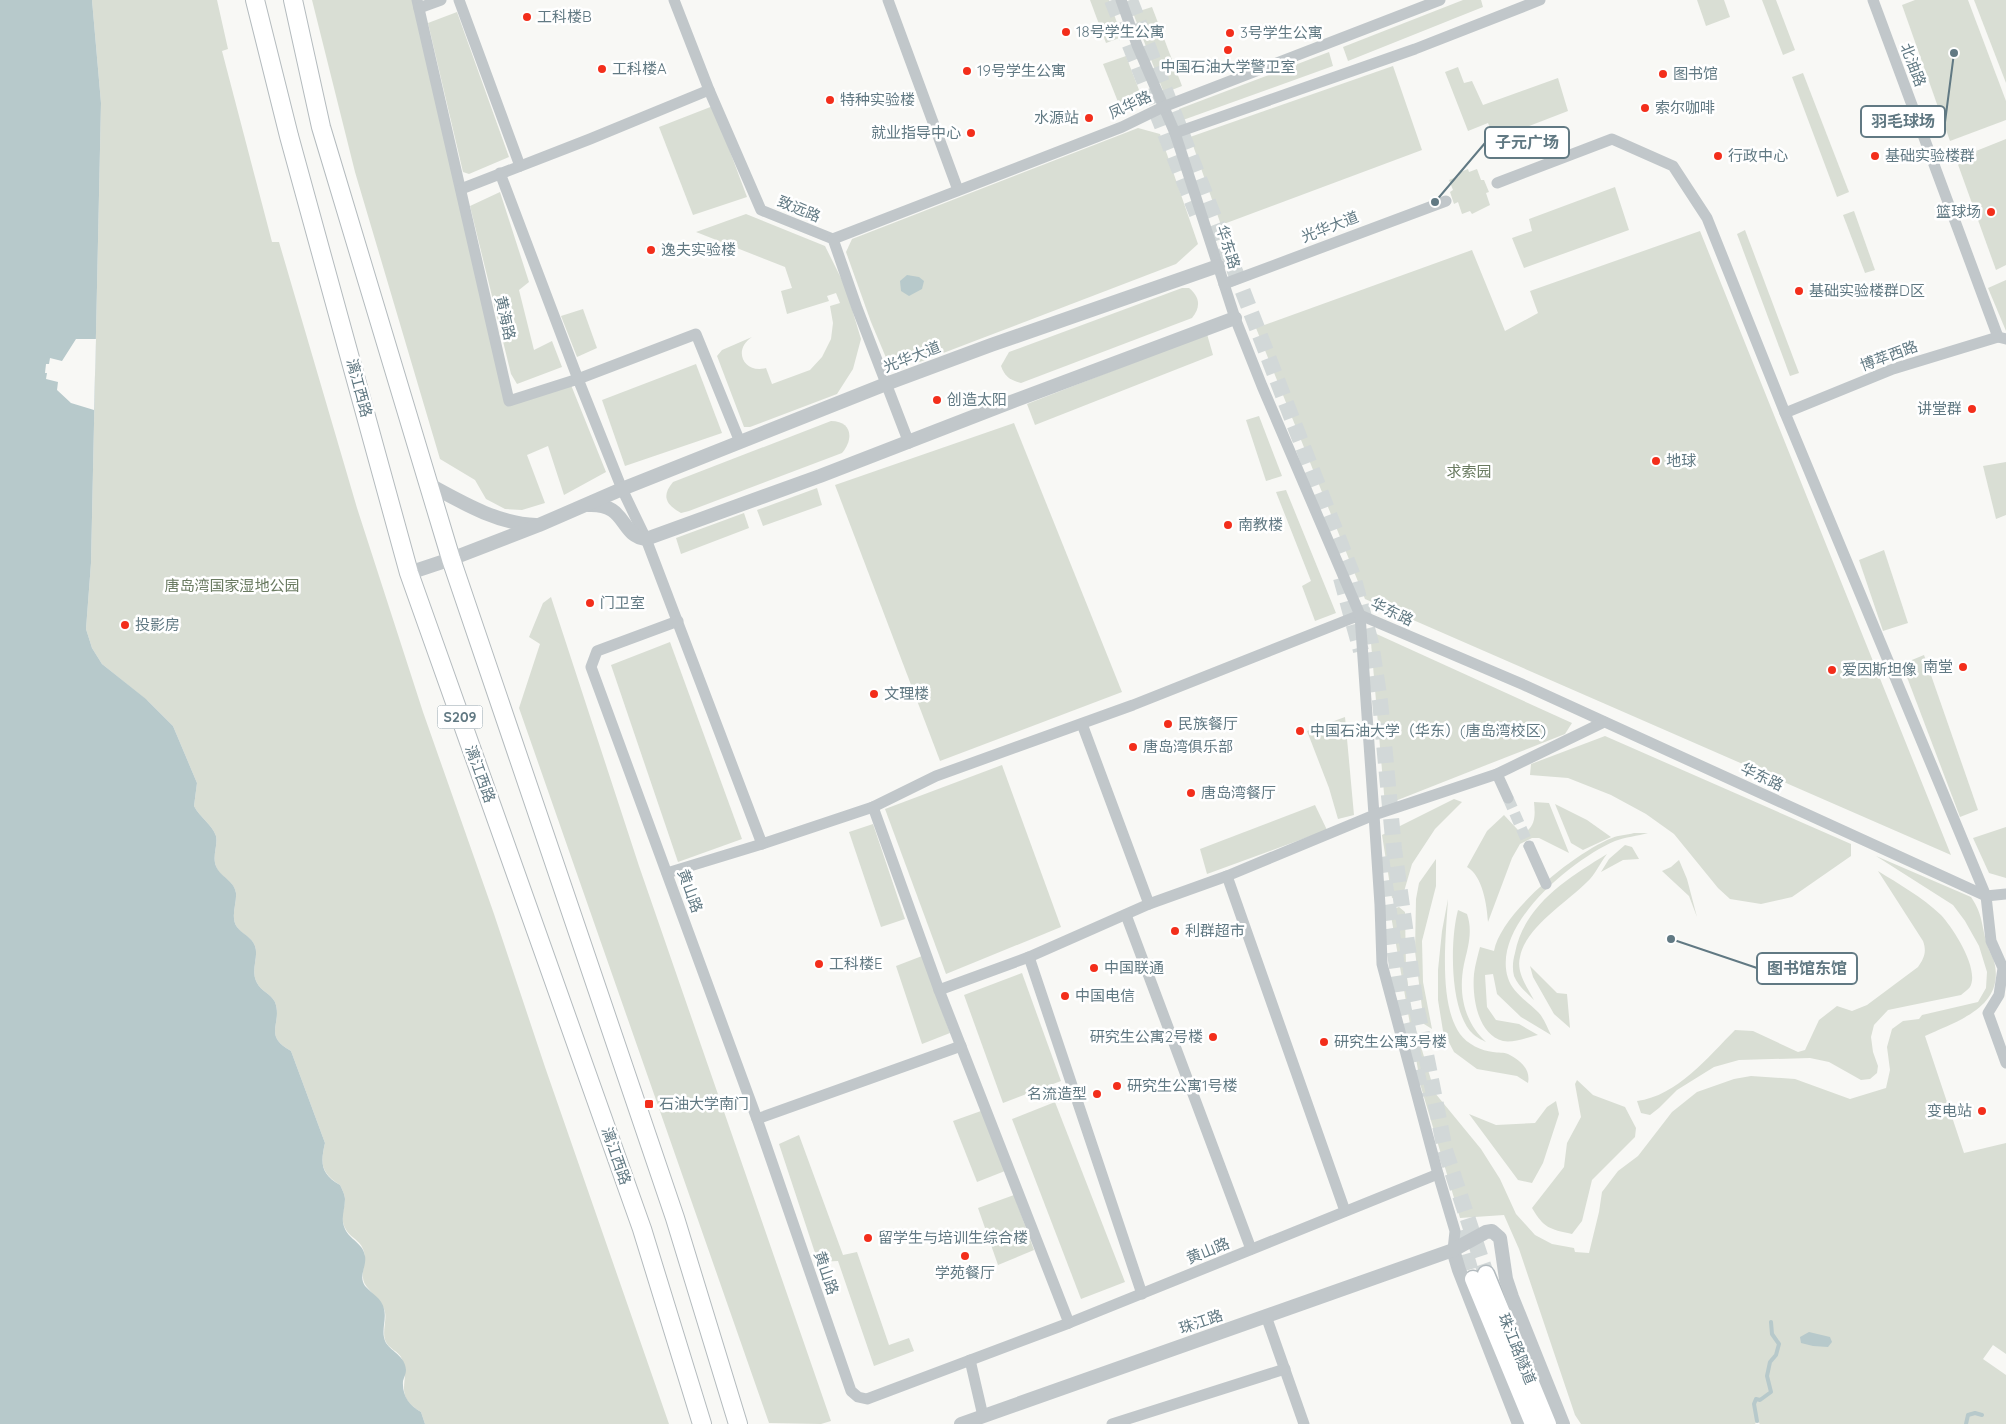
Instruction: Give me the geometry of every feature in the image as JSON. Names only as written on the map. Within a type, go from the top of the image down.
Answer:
[{"type":"main road","name":"漓江西路","points":[[255,0],[289,136],[409,573],[642,1229],[702,1424]]},
{"type":"main road","name":"S209","points":[[293,0],[322,127],[451,559],[674,1218],[738,1424]]},
{"type":"main road","name":"珠江路隧道","points":[[1533,1424],[1480,1276],[1548,1424]]},
{"type":"street","points":[[418,4],[441,0]]},
{"type":"street","points":[[459,0],[520,166]]},
{"type":"street","name":"致远路","points":[[674,0],[709,90],[761,210],[833,239],[886,384],[910,443]]},
{"type":"street","points":[[888,0],[958,190]]},
{"type":"street","name":"华东路","points":[[1121,0],[1137,45],[1175,133],[1235,318],[1262,386],[1360,614],[1604,722],[1986,896]]},
{"type":"street","name":"凤华路","points":[[833,239],[1122,127],[1163,107],[1440,0]]},
{"type":"street","points":[[1175,133],[1415,48],[1540,0]]},
{"type":"street","name":"北油路","points":[[1873,0],[2002,338]]},
{"type":"street","name":"黄海路","points":[[418,4],[509,401],[578,379]]},
{"type":"street","points":[[461,189],[709,90]]},
{"type":"street","points":[[1497,183],[1612,139],[1673,166],[1707,218],[1785,413],[1986,896],[1992,941],[2003,968],[1999,995],[1988,1013],[2006,1063]]},
{"type":"street","points":[[500,173],[578,379],[622,488],[646,539],[762,844]]},
{"type":"street","name":"光华大道","points":[[1224,284],[1446,201]]},
{"type":"street","name":"光华大道","points":[[409,573],[539,525],[622,488],[886,384],[991,345],[1218,266]]},
{"type":"street","points":[[584,505],[599,504],[611,509],[624,520],[630,532],[638,538],[646,539],[910,443],[1011,402],[1235,318]]},
{"type":"street","points":[[578,379],[696,334],[740,442]]},
{"type":"street","name":"博萃西路","points":[[1785,413],[1893,369],[2002,338]]},
{"type":"street","points":[[428,484],[453,498],[496,516],[521,524],[539,525]]},
{"type":"street","points":[[667,873],[873,807],[936,776],[1082,724],[1360,614],[1380,905],[1382,964],[1438,1174],[1456,1231],[1453,1250],[1519,1424]]},
{"type":"street","name":"黄山路","points":[[678,621],[597,651],[592,667],[758,1119],[851,1392],[858,1397],[867,1399],[1069,1323],[1438,1174]]},
{"type":"street","points":[[939,990],[1030,957],[1149,904],[1227,876],[1374,815],[1497,774],[1604,722]]},
{"type":"street","points":[[1082,724],[1149,904]]},
{"type":"street","points":[[1497,774],[1508,798]]},
{"type":"street","points":[[873,807],[939,990],[1069,1323]]},
{"type":"street","points":[[1529,846],[1546,884]]},
{"type":"street","points":[[1227,876],[1345,1211]]},
{"type":"street","points":[[1986,896],[2006,894]]},
{"type":"street","points":[[1126,915],[1251,1249]]},
{"type":"street","points":[[1030,957],[1142,1294]]},
{"type":"street","points":[[758,1119],[961,1046]]},
{"type":"street","name":"珠江路","points":[[961,1424],[1453,1250],[1489,1232],[1498,1234],[1503,1253],[1506,1279],[1512,1297],[1563,1424]]},
{"type":"street","points":[[1266,1316],[1304,1424]]},
{"type":"street","points":[[970,1360],[983,1416]]},
{"type":"street","points":[[1112,1424],[1285,1369]]},
{"type":"green space","name":"唐岛湾国家湿地公园","points":[[92,0],[217,0],[228,49],[222,51],[272,242],[279,242],[357,508],[423,712],[669,1424],[425,1424],[421,1412],[412,1405],[404,1393],[405,1374],[402,1359],[388,1346],[385,1340],[384,1309],[364,1282],[365,1258],[363,1249],[345,1227],[343,1213],[345,1197],[340,1185],[329,1176],[324,1167],[325,1143],[291,1051],[277,1040],[275,1034],[277,1010],[275,1002],[259,986],[255,978],[255,946],[235,923],[235,889],[216,866],[216,836],[212,828],[194,806],[197,783],[173,726],[148,701],[102,664],[92,648],[86,629],[91,563],[101,103]]},
{"type":"green space","points":[[312,0],[413,0],[507,403],[571,385],[606,472],[564,495],[548,446],[527,455],[545,503],[522,510],[505,509],[486,499],[475,480],[440,459],[355,172]]},
{"type":"green space","points":[[1090,0],[1109,0],[1122,37],[1106,43]]},
{"type":"green space","points":[[1463,0],[1481,0],[1483,7],[1348,61],[1343,47]]},
{"type":"green space","points":[[1697,0],[1724,0],[1730,17],[1706,26]]},
{"type":"green space","points":[[1762,0],[1776,0],[1795,50],[1783,55]]},
{"type":"green space","points":[[1915,0],[1968,0],[2006,101],[2006,120],[1950,141],[1902,5]]},
{"type":"green space","points":[[1974,0],[2006,0],[2006,83]]},
{"type":"green space","points":[[1152,7],[1182,86],[1164,93],[1133,13]]},
{"type":"green space","points":[[457,12],[509,157],[469,174],[463,172],[428,23]]},
{"type":"green space","points":[[1329,52],[1333,66],[1183,120],[1179,109]]},
{"type":"green space","points":[[1126,56],[1144,103],[1122,112],[1103,64]]},
{"type":"green space","points":[[1393,66],[1422,150],[1221,225],[1190,137]]},
{"type":"green space","points":[[1458,67],[1464,83],[1472,81],[1483,105],[1558,78],[1568,111],[1495,139],[1488,123],[1468,131],[1445,72]]},
{"type":"green space","points":[[1803,73],[1849,192],[1837,197],[1792,77]]},
{"type":"green space","points":[[713,106],[747,197],[693,215],[659,127]]},
{"type":"green space","points":[[1138,128],[1160,134],[1198,244],[1176,264],[917,363],[887,360],[846,252],[852,239]]},
{"type":"green space","name":"篮球场","points":[[2006,139],[2006,265],[1996,270],[1956,159]]},
{"type":"green space","points":[[1468,169],[1469,172],[1477,169],[1481,180],[1484,180],[1489,192],[1486,193],[1490,205],[1472,214],[1470,211],[1462,214],[1458,202],[1454,204],[1450,192],[1453,190],[1449,180],[1459,176],[1458,173]]},
{"type":"green space","points":[[1615,187],[1629,230],[1524,268],[1512,238],[1532,231],[1529,219]]},
{"type":"green space","points":[[500,192],[529,282],[519,290],[534,350],[552,341],[562,367],[517,384],[511,374],[470,206]]},
{"type":"green space","points":[[1854,211],[1875,270],[1865,273],[1843,215]]},
{"type":"green space","points":[[746,214],[825,246],[845,286],[861,339],[853,369],[837,394],[750,427],[744,427],[717,356],[722,350],[752,337],[743,348],[743,360],[752,368],[766,368],[772,384],[810,370],[822,357],[831,339],[833,323],[830,306],[840,303],[836,293],[827,296],[829,301],[787,314],[781,291],[792,288],[785,267],[696,232]]},
{"type":"green space","points":[[1745,230],[1799,373],[1790,376],[1737,234]]},
{"type":"green space","name":"求索园","points":[[1700,231],[1951,855],[1365,599],[1256,328],[1472,250],[1505,331],[1538,313],[1530,291]]},
{"type":"green space","points":[[2006,280],[2006,331],[1988,288]]},
{"type":"green space","points":[[1182,288],[1189,288],[1193,291],[1198,302],[1197,310],[1192,318],[1021,383],[1008,378],[1004,373],[1001,366],[1009,352]]},
{"type":"green space","points":[[583,309],[597,348],[577,357],[561,316]]},
{"type":"green space","points":[[1207,334],[1213,355],[1035,425],[1027,404]]},
{"type":"green space","points":[[696,364],[722,433],[625,466],[602,400]]},
{"type":"green space","points":[[1259,416],[1282,476],[1266,481],[1246,420]]},
{"type":"green space","points":[[831,421],[843,424],[849,432],[846,448],[842,453],[689,511],[681,513],[672,507],[667,500],[667,492],[673,482]]},
{"type":"green space","points":[[1014,423],[1122,692],[940,761],[835,485]]},
{"type":"green space","points":[[2006,462],[2006,515],[1996,519],[1983,466]]},
{"type":"green space","points":[[817,488],[822,505],[763,526],[757,510]]},
{"type":"green space","points":[[1286,490],[1336,613],[1315,621],[1302,586],[1311,581],[1276,492]]},
{"type":"green space","points":[[744,513],[749,528],[681,554],[676,538]]},
{"type":"green space","points":[[1884,550],[1908,623],[1883,631],[1859,560]]},
{"type":"green space","points":[[551,597],[639,866],[831,1421],[821,1424],[769,1423],[519,708],[540,644],[529,637],[543,603]]},
{"type":"green space","points":[[1370,631],[1572,723],[1565,734],[1385,805]]},
{"type":"green space","points":[[670,642],[742,839],[678,862],[611,665]]},
{"type":"green space","points":[[1924,655],[1978,810],[1960,817],[1902,664]]},
{"type":"green space","points":[[1345,717],[1354,815],[1338,819],[1329,788],[1307,731]]},
{"type":"green space","points":[[1605,736],[1851,844],[1851,856],[1792,897],[1761,904],[1730,899],[1718,888],[1674,834],[1646,814],[1611,795],[1568,778],[1530,775],[1531,764]]},
{"type":"green space","points":[[1002,765],[1061,927],[946,974],[885,809]]},
{"type":"green space","points":[[1454,799],[1462,802],[1435,829],[1412,864],[1403,895],[1392,898],[1382,835]]},
{"type":"green space","points":[[1534,802],[1549,803],[1569,853],[1539,838],[1532,838],[1520,844],[1512,858],[1488,922],[1485,900],[1480,884],[1477,877],[1467,867],[1487,831],[1504,815],[1518,830],[1527,831],[1532,825],[1534,818]]},
{"type":"green space","points":[[1555,804],[1587,820],[1611,837],[1583,850],[1571,843]]},
{"type":"green space","points":[[1315,805],[1327,830],[1207,874],[1200,849]]},
{"type":"green space","points":[[873,824],[905,919],[881,927],[849,832]]},
{"type":"green space","points":[[2006,827],[2006,878],[1989,873],[1973,838]]},
{"type":"green space","points":[[1634,833],[1648,833],[1615,841],[1598,850],[1558,878],[1539,896],[1523,916],[1512,937],[1506,958],[1508,978],[1517,992],[1540,1014],[1551,1035],[1521,1017],[1497,994],[1493,974],[1485,975],[1487,1007],[1496,1020],[1519,1024],[1538,1035],[1516,1041],[1503,1041],[1494,1037],[1482,1023],[1475,1003],[1474,974],[1480,947],[1494,951],[1510,919],[1525,902],[1542,885],[1579,856],[1614,837]]},
{"type":"green space","points":[[1625,845],[1632,847],[1639,859],[1623,860],[1601,872],[1609,859]]},
{"type":"green space","points":[[1607,854],[1590,879],[1538,926],[1523,946],[1519,963],[1520,968],[1523,979],[1534,1000],[1520,986],[1514,976],[1513,961],[1520,936],[1538,907],[1550,894],[1577,873]]},
{"type":"green space","points":[[1876,856],[1971,897],[1978,910],[1994,961],[1996,977],[1993,990],[1986,1001],[1964,1018],[1925,1036],[1964,1153],[2006,1143],[2006,1354],[1993,1345],[1983,1359],[2006,1375],[2006,1424],[1760,1424],[1757,1421],[1755,1424],[1581,1424],[1575,1415],[1519,1249],[1504,1215],[1460,1218],[1421,1087],[1390,910],[1399,907],[1405,912],[1406,969],[1412,1017],[1435,1093],[1481,1149],[1500,1179],[1516,1214],[1535,1235],[1552,1244],[1574,1248],[1575,1252],[1589,1253],[1602,1192],[1618,1171],[1638,1156],[1672,1112],[1697,1092],[1734,1079],[1751,1076],[1795,1079],[1850,1099],[1886,1088],[1890,1070],[1887,1047],[1892,1029],[1903,1021],[1919,1019],[1922,1015],[1978,1002],[1986,988],[1987,972],[1979,946],[1965,921],[1953,905]]},
{"type":"green space","points":[[1436,859],[1436,886],[1422,941],[1423,982],[1432,1029],[1424,1024],[1415,951],[1416,899],[1419,883]]},
{"type":"green space","points":[[1679,860],[1687,879],[1697,917],[1689,896],[1662,871],[1671,867]]},
{"type":"green space","points":[[1878,871],[1926,902],[1946,921],[1964,949],[1968,960],[1972,979],[1970,987],[1961,995],[1888,1010],[1874,1025],[1871,1037],[1873,1052],[1878,1066],[1877,1073],[1870,1079],[1861,1080],[1829,1062],[1810,1058],[1739,1060],[1714,1067],[1677,1090],[1650,1115],[1641,1113],[1637,1101],[1652,1098],[1665,1092],[1691,1074],[1735,1030],[1753,1031],[1798,1052],[1805,1050],[1819,1020],[1837,1006],[1852,1011],[1867,1005],[1918,967],[1924,955],[1923,941]]},
{"type":"green space","points":[[1448,899],[1445,969],[1446,987],[1453,1021],[1463,1038],[1471,1044],[1484,1050],[1506,1053],[1520,1062],[1528,1073],[1528,1083],[1517,1076],[1477,1069],[1454,1052],[1443,1031],[1438,1000],[1438,970]]},
{"type":"green space","points":[[1458,910],[1467,914],[1470,927],[1462,975],[1465,1006],[1472,1025],[1486,1042],[1474,1035],[1465,1024],[1459,1009],[1453,956],[1455,923]]},
{"type":"green space","points":[[922,956],[950,1033],[922,1044],[896,966]]},
{"type":"green space","points":[[1530,966],[1557,993],[1567,994],[1570,1028],[1554,1014],[1533,977]]},
{"type":"green space","points":[[1022,973],[1061,1081],[1003,1103],[964,995]]},
{"type":"green space","points":[[1577,1080],[1593,1095],[1625,1107],[1636,1128],[1635,1137],[1592,1180],[1582,1221],[1572,1234],[1548,1227],[1540,1220],[1532,1208],[1564,1167],[1567,1143],[1581,1117],[1575,1084]]},
{"type":"green space","points":[[1556,1101],[1559,1114],[1543,1163],[1532,1183],[1518,1180],[1469,1114],[1496,1125],[1535,1123],[1547,1107]]},
{"type":"green space","points":[[1055,1102],[1125,1282],[1081,1299],[1012,1119]]},
{"type":"green space","points":[[981,1111],[1005,1171],[977,1182],[953,1121]]},
{"type":"green space","points":[[799,1135],[843,1255],[857,1252],[889,1345],[909,1338],[914,1351],[874,1366],[838,1261],[818,1262],[779,1144]]},
{"type":"green space","points":[[1014,1195],[1034,1250],[998,1265],[978,1208]]},
{"type":"shaded area","points":[[0,0],[92,0],[101,103],[91,563],[86,629],[92,648],[102,664],[146,699],[173,726],[197,783],[194,806],[212,828],[216,836],[216,866],[235,889],[235,923],[252,940],[255,946],[255,978],[259,986],[275,1002],[277,1017],[275,1034],[277,1040],[291,1051],[325,1143],[324,1168],[329,1177],[340,1185],[344,1194],[343,1221],[345,1229],[364,1252],[363,1282],[383,1305],[385,1313],[384,1339],[405,1365],[403,1386],[405,1396],[421,1412],[425,1424],[0,1424]]},
{"type":"shaded area","points":[[907,275],[919,277],[924,281],[922,289],[909,296],[901,291],[900,281]]},
{"type":"shaded area","points":[[1809,1332],[1830,1337],[1832,1342],[1828,1347],[1801,1343],[1800,1337]]},
{"type":"pier","points":[[76,339],[96,339],[94,410],[71,403],[57,390],[58,382],[46,379],[46,364],[49,364],[50,358],[62,361]]},
{"type":"waterway","points":[[1757,1421],[1754,1404],[1756,1399],[1760,1400],[1771,1392],[1767,1376],[1770,1362],[1776,1355],[1779,1344],[1772,1334],[1771,1322]]},
{"type":"waterway","points":[[1966,1424],[1968,1415],[1975,1413],[1982,1415]]},
{"type":"tunnel","points":[[1112,0],[1197,214]]},
{"type":"tunnel","points":[[1130,0],[1353,576],[1371,643],[1380,701],[1394,849],[1415,999],[1445,1150],[1486,1274]]},
{"type":"tunnel","points":[[1341,578],[1361,651]]},
{"type":"tunnel","points":[[1508,798],[1529,846]]},
{"type":"tunnel","points":[[1381,857],[1402,1001],[1422,1097]]},
{"type":"tunnel","points":[[1459,1231],[1473,1279]]},
{"type":"place","name":"工科楼B","points":[[527,17]]},
{"type":"place","name":"18号学生公寓","points":[[1066,32]]},
{"type":"place","name":"3号学生公寓","points":[[1230,33]]},
{"type":"place","name":"中国石油大学警卫室","points":[[1228,50]]},
{"type":"place","name":"羽毛球场","points":[[1954,53]]},
{"type":"place","name":"工科楼A","points":[[602,69]]},
{"type":"place","name":"19号学生公寓","points":[[967,71]]},
{"type":"place","name":"图书馆","points":[[1663,74]]},
{"type":"place","name":"特种实验楼","points":[[830,100]]},
{"type":"place","name":"索尔咖啡","points":[[1645,108]]},
{"type":"place","name":"水源站","points":[[1089,118]]},
{"type":"place","name":"就业指导中心","points":[[971,133]]},
{"type":"place","name":"行政中心","points":[[1718,156]]},
{"type":"place","name":"基础实验楼群","points":[[1875,156]]},
{"type":"place","name":"子元广场","points":[[1435,202]]},
{"type":"place","name":"篮球场","points":[[1991,212]]},
{"type":"place","name":"逸夫实验楼","points":[[651,250]]},
{"type":"place","name":"基础实验楼群D区","points":[[1799,291]]},
{"type":"place","name":"创造太阳","points":[[937,400]]},
{"type":"place","name":"讲堂群","points":[[1972,409]]},
{"type":"place","name":"地球","points":[[1656,461]]},
{"type":"place","name":"南教楼","points":[[1228,525]]},
{"type":"place","name":"门卫室","points":[[590,603]]},
{"type":"place","name":"投影房","points":[[125,625]]},
{"type":"place","name":"南堂","points":[[1963,667]]},
{"type":"place","name":"爱因斯坦像","points":[[1832,670]]},
{"type":"place","name":"文理楼","points":[[874,694]]},
{"type":"place","name":"民族餐厅","points":[[1168,724]]},
{"type":"place","name":"中国石油大学（华东）(唐岛湾校区)","points":[[1300,731]]},
{"type":"place","name":"唐岛湾俱乐部","points":[[1133,747]]},
{"type":"place","name":"唐岛湾餐厅","points":[[1191,793]]},
{"type":"place","name":"利群超市","points":[[1175,931]]},
{"type":"place","name":"图书馆东馆","points":[[1671,939]]},
{"type":"place","name":"工科楼E","points":[[819,964]]},
{"type":"place","name":"中国联通","points":[[1094,968]]},
{"type":"place","name":"中国电信","points":[[1065,996]]},
{"type":"place","name":"研究生公寓2号楼","points":[[1213,1037]]},
{"type":"place","name":"研究生公寓3号楼","points":[[1324,1042]]},
{"type":"place","name":"研究生公寓1号楼","points":[[1117,1086]]},
{"type":"place","name":"名流造型","points":[[1097,1094]]},
{"type":"place","name":"石油大学南门","points":[[649,1104]]},
{"type":"place","name":"变电站","points":[[1982,1111]]},
{"type":"place","name":"留学生与培训生综合楼","points":[[868,1238]]},
{"type":"place","name":"学苑餐厅","points":[[965,1256]]}]
